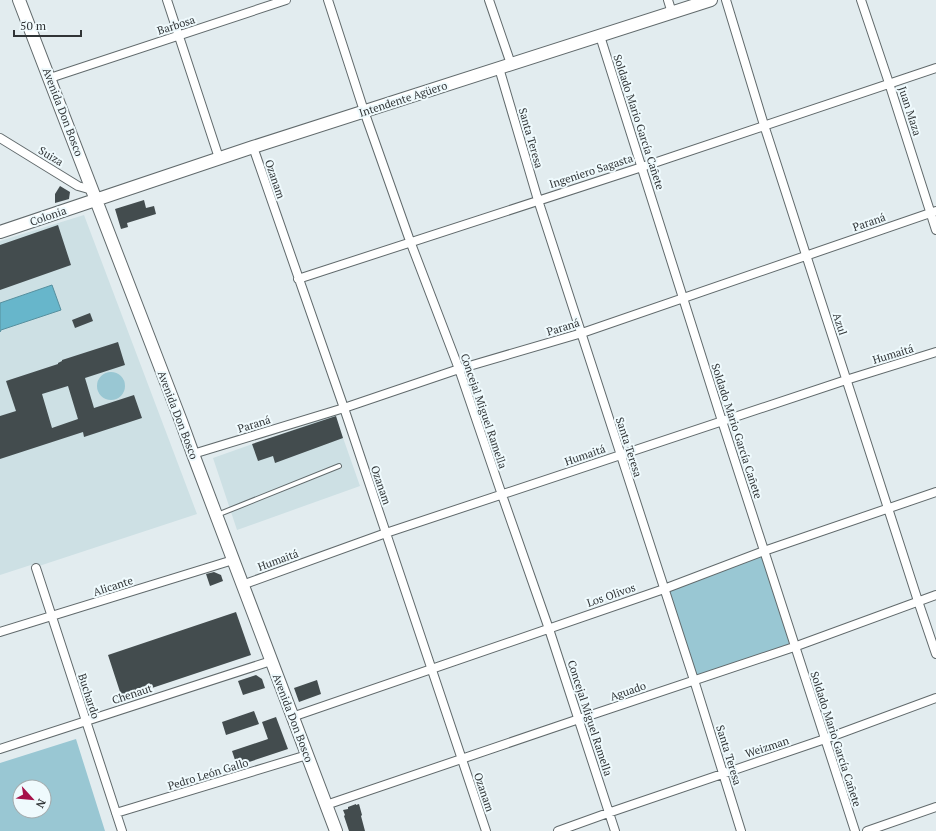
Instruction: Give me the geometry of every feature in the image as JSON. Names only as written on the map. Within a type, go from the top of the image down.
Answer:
[{"type":"main road","name":"Avenida Don Bosco","points":[[19,0],[217,515],[242,585],[336,831]]},
{"type":"main road","name":"Intendente Agüero","points":[[94,195],[219,158],[711,0]]},
{"type":"main road","name":"Colonia","points":[[0,232],[94,195]]},
{"type":"street","points":[[167,0],[219,158]]},
{"type":"street","name":"Barbosa","points":[[50,78],[286,0]]},
{"type":"street","name":"Concejal Miguel Ramella","points":[[328,0],[364,112],[410,241],[459,369],[549,628],[614,831]]},
{"type":"street","points":[[489,0],[511,64]]},
{"type":"street","points":[[668,0],[672,13]]},
{"type":"street","name":"Azul","points":[[726,0],[764,125],[936,654]]},
{"type":"street","name":"Juan Maza","points":[[861,0],[933,212],[936,230]]},
{"type":"street","name":"Soldado Mario García Cañete","points":[[600,36],[794,647],[855,831]]},
{"type":"street","name":"Santa Teresa","points":[[499,68],[538,200],[724,773],[741,831]]},
{"type":"street","name":"Ingeniero Sagasta","points":[[298,279],[410,241],[642,167],[936,68]]},
{"type":"street","name":"Suiza","points":[[0,138],[94,195]]},
{"type":"street","name":"Ozanam","points":[[253,147],[344,408],[486,831]]},
{"type":"street","name":"Paraná","points":[[193,454],[344,408],[459,369],[582,333],[933,212]]},
{"type":"street","name":"Humaitá","points":[[242,585],[386,533],[846,380],[936,352]]},
{"type":"street","name":"Los Olivos","points":[[292,717],[664,589],[764,551],[936,492]]},
{"type":"street","name":"Alicante","points":[[0,632],[233,560]]},
{"type":"street","name":"Buchardo","points":[[36,568],[122,831]]},
{"type":"street","name":"Aguado","points":[[326,806],[579,718],[794,647],[936,595]]},
{"type":"street","name":"Chenaut","points":[[0,749],[85,720],[271,661]]},
{"type":"street","name":"Weizman","points":[[558,831],[608,812],[825,739],[936,698]]},
{"type":"street","name":"Pedro León Gallo","points":[[116,813],[307,755]]},
{"type":"street","points":[[867,831],[936,807]]},
{"type":"lane","points":[[217,515],[339,466]]},
{"type":"shaded area","points":[[84,215],[197,514],[39,566],[37,563],[0,575],[0,241]]},
{"type":"shaded area","points":[[52,285],[61,310],[1,330],[0,332],[0,303]]},
{"type":"shaded area","points":[[111,372],[121,376],[125,386],[121,396],[111,400],[101,396],[97,386],[101,376]]},
{"type":"shaded area","points":[[335,415],[360,486],[237,530],[213,458]]},
{"type":"shaded area","points":[[764,551],[794,647],[694,680],[664,589]]},
{"type":"shaded area","points":[[76,739],[105,831],[0,831],[0,763]]},
{"type":"building","points":[[60,186],[70,192],[69,199],[55,203],[55,194]]},
{"type":"building","points":[[144,200],[146,208],[154,206],[156,214],[127,223],[128,227],[121,229],[115,209]]},
{"type":"building","points":[[58,225],[71,265],[0,290],[0,245]]},
{"type":"building","points":[[90,313],[93,321],[75,328],[72,320]]},
{"type":"building","points":[[118,342],[125,365],[85,378],[94,408],[134,395],[142,418],[84,437],[83,432],[0,459],[0,416],[16,411],[6,381],[58,364],[62,360]],"holes":[[[68,386],[78,419],[52,428],[42,394]]]},
{"type":"building","points":[[336,416],[343,438],[275,463],[273,456],[258,461],[252,444]]},
{"type":"building","points":[[214,572],[221,575],[223,581],[210,586],[206,574]]},
{"type":"building","points":[[236,612],[251,655],[122,698],[108,655]]},
{"type":"building","points":[[256,675],[262,679],[265,688],[243,695],[238,681]]},
{"type":"building","points":[[317,680],[321,694],[299,702],[294,688]]},
{"type":"building","points":[[254,711],[259,724],[226,735],[222,722]]},
{"type":"building","points":[[276,717],[288,749],[237,766],[232,751],[268,739],[262,722]]},
{"type":"building","points":[[359,804],[365,831],[349,831],[344,816],[343,810]]}]
